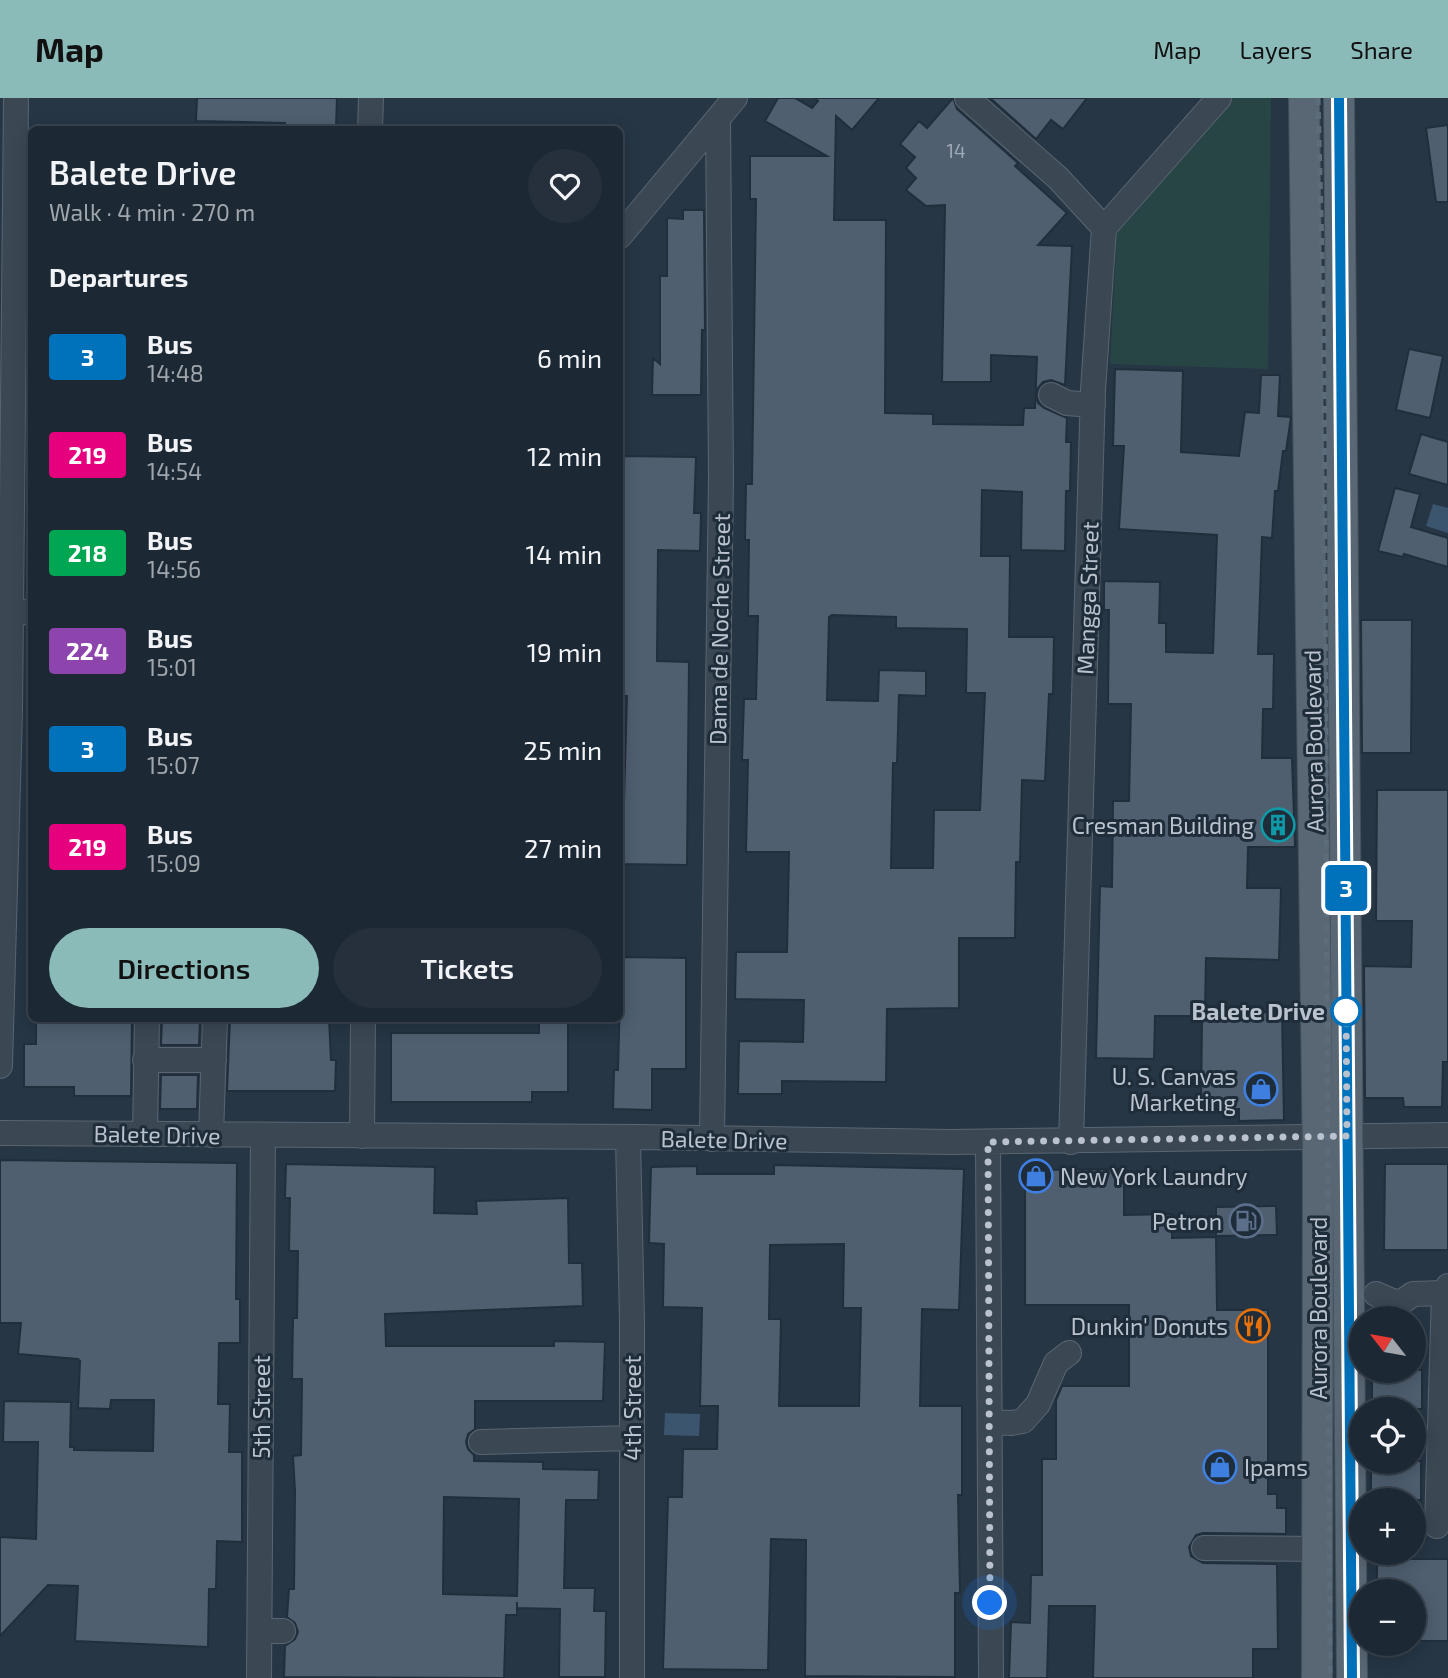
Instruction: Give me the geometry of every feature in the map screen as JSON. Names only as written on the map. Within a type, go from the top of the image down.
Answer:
[{"type":"main road","name":"Aurora Boulevard","points":[[1304,98],[1317,1136],[1317,1678]]},
{"type":"main road","name":"Aurora Boulevard","points":[[1339,98],[1347,1136],[1362,1295],[1352,1678]]},
{"type":"street","points":[[0,1066],[3,855],[20,772],[5,710],[21,611],[14,507],[16,98]]},
{"type":"street","points":[[370,126],[371,98]]},
{"type":"street","points":[[623,232],[735,98]]},
{"type":"street","points":[[967,98],[1058,178],[1104,228],[1219,98]]},
{"type":"street","name":"Dama de Noche Street","points":[[712,1139],[721,489],[718,119]]},
{"type":"street","name":"Mangga Street","points":[[1071,1142],[1093,397],[1104,228]]},
{"type":"street","points":[[1060,392],[1067,403],[1093,397]]},
{"type":"street","points":[[145,1133],[147,1022]]},
{"type":"street","points":[[211,1135],[215,1022]]},
{"type":"street","points":[[362,1136],[363,1022]]},
{"type":"street","points":[[145,1060],[214,1060]]},
{"type":"street","name":"Balete Drive","points":[[0,1133],[988,1142],[1448,1135]]},
{"type":"street","name":"5th Street","points":[[259,1678],[271,1631],[262,1135]]},
{"type":"street","name":"4th Street","points":[[628,1138],[632,1678]]},
{"type":"street","points":[[988,1142],[991,1678]]},
{"type":"street","points":[[1362,1295],[1404,1285],[1413,1294],[1446,1289],[1437,1526]]},
{"type":"street","points":[[990,1422],[1023,1421],[1038,1404],[1056,1363],[1069,1353]]},
{"type":"street","points":[[481,1442],[632,1437]]},
{"type":"street","points":[[1204,1548],[1318,1549]]},
{"type":"green space","points":[[1233,98],[1271,98],[1268,369],[1110,364],[1117,232]]},
{"type":"water","points":[[1433,504],[1448,508],[1448,533],[1426,526]]},
{"type":"water","points":[[665,1413],[700,1414],[699,1436],[664,1435]]},
{"type":"building","points":[[197,98],[337,98],[336,126],[196,121]]},
{"type":"building","points":[[778,98],[795,98],[812,108],[818,101],[815,98],[879,98],[852,130],[836,116],[834,220],[886,220],[885,413],[933,414],[933,424],[1023,425],[1024,408],[1035,408],[1037,357],[991,355],[991,382],[942,382],[945,205],[926,206],[906,190],[916,178],[906,168],[915,157],[900,144],[919,121],[927,128],[953,98],[957,109],[1018,163],[1015,166],[1067,213],[1038,245],[1072,246],[1065,385],[1051,380],[1043,382],[1036,395],[1038,403],[1044,408],[1067,418],[1066,442],[1071,442],[1070,491],[1066,491],[1065,551],[1021,550],[1022,492],[982,490],[981,556],[1010,556],[1009,637],[1054,637],[1053,694],[1049,694],[1045,781],[1022,780],[1020,862],[1016,862],[1015,938],[959,938],[959,1008],[887,1009],[886,1082],[782,1081],[782,1094],[738,1094],[739,1041],[803,1042],[804,1000],[735,999],[736,952],[787,952],[789,852],[746,852],[748,760],[742,760],[744,699],[756,699],[758,616],[748,616],[749,540],[745,540],[746,484],[752,484],[756,199],[750,199],[750,156],[827,156],[765,121]],"holes":[[[829,617],[896,617],[896,628],[967,629],[966,693],[985,693],[980,810],[934,810],[933,868],[891,868],[893,763],[897,763],[899,695],[926,696],[926,671],[879,670],[878,701],[827,700]]]},
{"type":"building","points":[[990,98],[1087,98],[1063,129],[1051,120],[1036,139]]},
{"type":"building","points":[[1448,125],[1448,202],[1436,202],[1426,128]]},
{"type":"building","points":[[683,210],[704,210],[705,330],[702,330],[701,395],[652,395],[653,358],[660,364],[660,276],[667,276],[667,218],[683,219]]},
{"type":"building","points":[[1409,349],[1443,356],[1430,418],[1396,410]]},
{"type":"building","points":[[1115,369],[1183,371],[1181,452],[1239,456],[1245,412],[1259,413],[1261,375],[1280,375],[1278,416],[1291,417],[1278,491],[1275,491],[1272,538],[1262,537],[1258,654],[1274,654],[1273,709],[1263,709],[1262,758],[1292,758],[1295,847],[1248,847],[1247,888],[1281,888],[1279,960],[1206,958],[1205,1013],[1282,1012],[1284,1120],[1239,1121],[1239,1109],[1201,1109],[1202,1016],[1155,1016],[1154,1059],[1096,1058],[1100,886],[1112,887],[1113,801],[1129,801],[1131,704],[1108,704],[1109,610],[1104,610],[1104,581],[1160,582],[1159,623],[1166,623],[1166,652],[1213,653],[1217,535],[1119,529],[1124,446],[1113,446]]},
{"type":"building","points":[[1421,434],[1448,442],[1448,485],[1409,474]]},
{"type":"building","points":[[623,456],[696,457],[694,513],[701,513],[700,551],[658,550],[657,661],[689,662],[687,865],[623,864],[627,696],[623,696]]},
{"type":"building","points":[[1395,488],[1420,494],[1411,527],[1448,538],[1448,567],[1404,554],[1403,557],[1378,551]]},
{"type":"building","points":[[1361,620],[1412,620],[1411,753],[1362,753]]},
{"type":"building","points":[[1377,790],[1448,790],[1448,1062],[1443,1062],[1442,1107],[1404,1107],[1403,1098],[1365,1098],[1364,966],[1411,967],[1412,921],[1376,921]]},
{"type":"building","points":[[623,957],[686,958],[686,1069],[652,1069],[652,1110],[613,1109],[614,1070],[618,1070],[619,1022],[623,1022]]},
{"type":"building","points":[[36,1022],[132,1022],[131,1096],[74,1096],[74,1087],[24,1087],[24,1044],[36,1044]]},
{"type":"building","points":[[162,1022],[200,1022],[199,1045],[161,1045]]},
{"type":"building","points":[[230,1022],[329,1022],[331,1060],[336,1060],[335,1091],[227,1091]]},
{"type":"building","points":[[539,1022],[568,1022],[568,1092],[532,1092],[532,1102],[391,1102],[391,1033],[539,1033]]},
{"type":"building","points":[[161,1075],[198,1075],[197,1109],[160,1109]]},
{"type":"building","points":[[0,1160],[237,1163],[236,1299],[240,1299],[240,1343],[219,1343],[218,1404],[230,1404],[229,1452],[242,1452],[242,1542],[217,1541],[216,1589],[209,1589],[208,1647],[75,1641],[78,1586],[48,1585],[0,1636],[0,1537],[36,1539],[38,1442],[3,1442],[4,1401],[71,1402],[70,1447],[74,1447],[74,1450],[153,1451],[154,1400],[111,1400],[110,1409],[78,1408],[78,1359],[18,1354],[21,1323],[0,1323]]},
{"type":"building","points":[[286,1164],[435,1167],[434,1213],[477,1214],[476,1201],[568,1198],[569,1263],[582,1263],[583,1306],[385,1314],[386,1346],[554,1346],[554,1341],[605,1342],[603,1401],[475,1401],[475,1429],[468,1434],[466,1442],[474,1455],[474,1461],[543,1462],[543,1469],[599,1470],[598,1500],[566,1500],[564,1588],[595,1588],[594,1611],[606,1611],[605,1677],[559,1677],[560,1609],[517,1608],[517,1615],[506,1615],[504,1678],[284,1677],[285,1646],[295,1639],[298,1632],[295,1623],[287,1617],[289,1589],[294,1589],[293,1456],[301,1455],[302,1379],[292,1379],[293,1318],[297,1318],[298,1251],[289,1251],[290,1198],[285,1198]],"holes":[[[444,1497],[519,1499],[517,1596],[443,1594]]]},
{"type":"building","points":[[1385,1164],[1448,1164],[1448,1250],[1384,1250]]},
{"type":"building","points":[[774,1165],[964,1169],[959,1310],[922,1309],[920,1406],[962,1406],[962,1495],[958,1495],[960,1593],[955,1593],[955,1677],[805,1676],[806,1540],[771,1539],[768,1670],[663,1669],[668,1497],[682,1497],[683,1449],[717,1449],[718,1406],[700,1406],[702,1308],[663,1307],[664,1244],[649,1243],[651,1167],[697,1166],[697,1174],[774,1174]],"holes":[[[844,1244],[843,1308],[861,1308],[859,1406],[779,1406],[781,1319],[769,1319],[770,1245]]]},
{"type":"building","points":[[1124,1169],[1124,1215],[1172,1214],[1172,1238],[1216,1237],[1217,1310],[1268,1310],[1268,1494],[1277,1494],[1277,1508],[1286,1508],[1286,1534],[1203,1533],[1196,1535],[1189,1547],[1191,1556],[1203,1563],[1277,1564],[1278,1649],[1253,1649],[1253,1678],[1093,1678],[1095,1606],[1049,1606],[1047,1678],[1009,1678],[1011,1622],[1030,1623],[1031,1575],[1042,1575],[1042,1459],[1056,1459],[1056,1400],[1062,1386],[1129,1386],[1129,1305],[1025,1305],[1025,1170]]},
{"type":"building","name":"Petron","points":[[1276,1206],[1277,1235],[1216,1236],[1216,1207]]},
{"type":"building","points":[[1372,1383],[1422,1383],[1422,1397],[1372,1397]]},
{"type":"building","points":[[1371,1474],[1421,1474],[1421,1488],[1371,1488]]},
{"type":"building","points":[[1426,1559],[1448,1559],[1448,1641],[1426,1641],[1426,1579],[1377,1579],[1377,1565],[1426,1565]]},
{"type":"railway","points":[[1318,98],[1324,330],[1330,1678]]},
{"type":"bus line","name":"3","points":[[1339,98],[1352,1678]]},
{"type":"place","name":"Cresman Building","points":[[1278,825]]},
{"type":"place","name":"Balete Drive","points":[[1346,1011]]},
{"type":"place","name":"U. S. Canvas Marketing","points":[[1261,1089]]},
{"type":"place","name":"New York Laundry","points":[[1036,1176]]},
{"type":"place","name":"Petron","points":[[1246,1221]]},
{"type":"place","name":"Dunkin' Donuts","points":[[1253,1326]]},
{"type":"place","name":"Ipams","points":[[1220,1467]]},
{"type":"route","points":[[990,1603],[988,1142],[1347,1136],[1346,999],[1346,1011]]}]
